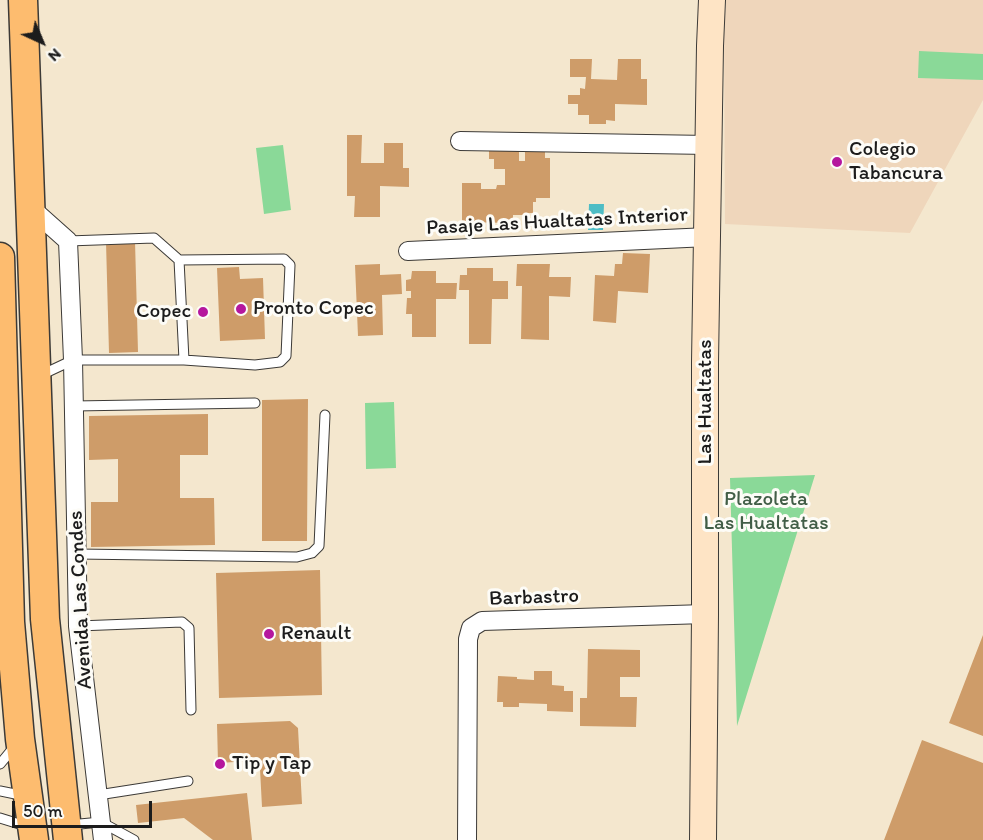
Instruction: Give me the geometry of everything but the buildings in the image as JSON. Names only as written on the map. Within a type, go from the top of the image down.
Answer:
[{"type":"main road","name":"Avenida Las Condes","points":[[23,0],[45,618],[66,835]]},
{"type":"main road","points":[[0,257],[10,622],[20,739],[34,834]]},
{"type":"main road","points":[[27,796],[36,802],[61,833],[66,835]]},
{"type":"street","name":"Las Hualtatas","points":[[703,840],[705,362],[712,0]]},
{"type":"street","points":[[460,141],[709,145]]},
{"type":"street","points":[[31,208],[68,241]]},
{"type":"street","name":"Pasaje Las Hualtatas Interior","points":[[408,251],[708,237]]},
{"type":"street","name":"Avenida Las Condes","points":[[68,241],[73,360],[78,626],[102,831]]},
{"type":"street","name":"Barbastro","points":[[467,840],[468,639],[471,628],[482,621],[705,614]]},
{"type":"lane","points":[[37,377],[73,360],[184,360],[255,365],[280,362],[286,356],[290,265],[284,259],[179,260],[154,238],[68,241]]},
{"type":"lane","points":[[179,260],[184,360]]},
{"type":"lane","points":[[74,406],[255,403]]},
{"type":"lane","points":[[76,554],[297,557],[312,553],[319,546],[325,415]]},
{"type":"lane","points":[[78,626],[182,622],[189,628],[191,710]]},
{"type":"lane","points":[[0,764],[20,739]]},
{"type":"lane","points":[[98,795],[188,781]]},
{"type":"lane","points":[[0,791],[27,796]]},
{"type":"lane","points":[[0,818],[34,834]]},
{"type":"lane","points":[[66,835],[102,831],[134,840]]},
{"type":"shaded area","name":"Colegio Tabancura","points":[[726,0],[983,0],[983,100],[910,233],[725,224],[724,35]]},
{"type":"green space","points":[[919,51],[983,54],[983,80],[918,78]]},
{"type":"green space","points":[[283,145],[291,210],[264,214],[256,148]]},
{"type":"green space","points":[[394,402],[396,468],[366,469],[365,403]]},
{"type":"green space","name":"Plazoleta Las Hualtatas","points":[[815,475],[737,726],[730,478]]},
{"type":"water","points":[[589,204],[604,204],[603,230],[588,230]]},
{"type":"place","name":"Colegio Tabancura","points":[[837,162]]},
{"type":"place","name":"Pronto Copec","points":[[241,309]]},
{"type":"place","name":"Copec","points":[[203,312]]},
{"type":"place","name":"Renault","points":[[269,634]]},
{"type":"place","name":"Tip y Tap","points":[[220,764]]}]
